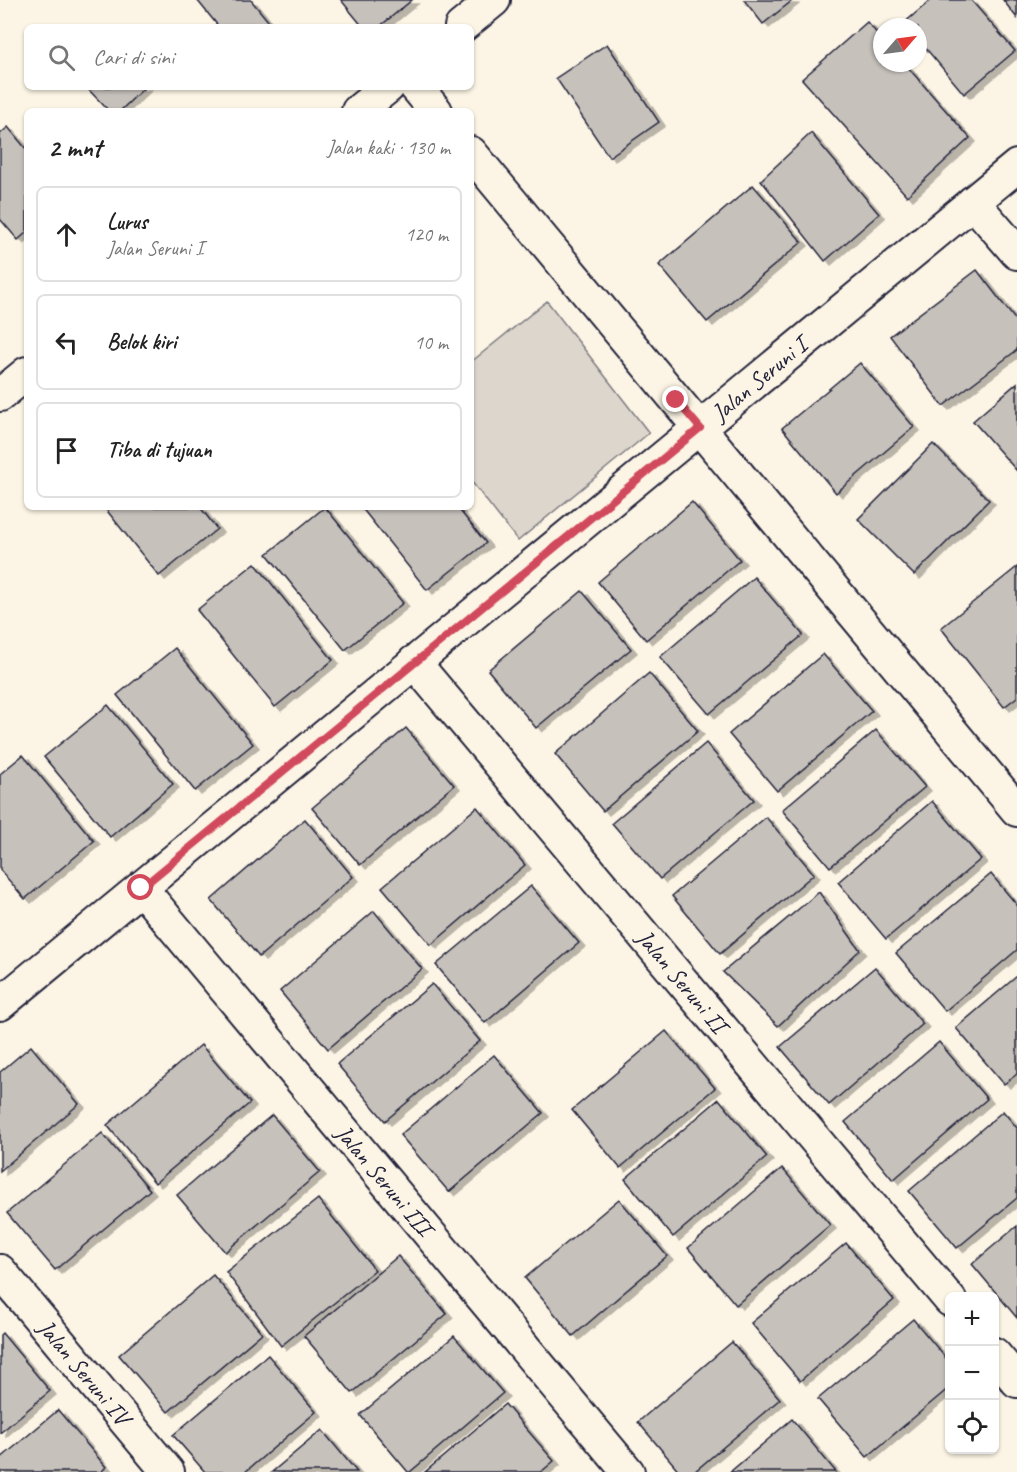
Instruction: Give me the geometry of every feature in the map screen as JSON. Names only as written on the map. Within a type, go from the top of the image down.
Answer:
[{"type":"street","points":[[465,24],[494,0]]},
{"type":"street","points":[[362,108],[384,90]]},
{"type":"street","points":[[418,90],[434,108]]},
{"type":"street","points":[[474,157],[1017,810]]},
{"type":"street","name":"Jalan Seruni I","points":[[0,1004],[1017,166]]},
{"type":"street","points":[[973,202],[1017,254]]},
{"type":"street","points":[[0,395],[24,375]]},
{"type":"street","name":"Jalan Seruni II","points":[[414,662],[945,1294]]},
{"type":"street","name":"Jalan Seruni III","points":[[141,888],[628,1472]]},
{"type":"street","name":"Jalan Seruni IV","points":[[0,1271],[168,1472]]},
{"type":"street","points":[[999,1360],[1017,1381]]},
{"type":"shaded area","points":[[547,301],[649,433],[518,541],[474,485],[474,360]]},
{"type":"building","points":[[197,0],[251,0],[271,24],[217,24]]},
{"type":"building","points":[[341,0],[412,0],[383,24],[361,24]]},
{"type":"building","points":[[744,0],[793,0],[763,24]]},
{"type":"building","points":[[931,0],[971,0],[1015,51],[964,94],[927,50],[927,18],[910,18]]},
{"type":"building","points":[[1003,0],[1017,0],[1017,18]]},
{"type":"building","points":[[867,22],[873,29],[873,72],[912,72],[970,138],[907,196],[802,79]]},
{"type":"building","points":[[607,44],[659,122],[609,157],[556,78]]},
{"type":"building","points":[[89,90],[142,90],[123,108],[106,108]]},
{"type":"building","points":[[8,127],[24,146],[24,235],[18,240],[0,219],[0,134]]},
{"type":"building","points":[[811,133],[879,214],[825,261],[761,180]]},
{"type":"building","points":[[753,185],[802,242],[707,322],[659,265]]},
{"type":"building","points":[[977,270],[1017,322],[1017,350],[943,406],[890,336]]},
{"type":"building","points":[[860,363],[914,427],[836,493],[782,428]]},
{"type":"building","points":[[1017,383],[1017,471],[973,421]]},
{"type":"building","points":[[933,444],[989,500],[914,575],[858,519]]},
{"type":"building","points":[[692,502],[740,560],[646,640],[598,582]]},
{"type":"building","points":[[106,510],[202,510],[217,529],[159,576]]},
{"type":"building","points":[[321,510],[327,510],[403,603],[345,650],[267,554]]},
{"type":"building","points":[[363,510],[459,510],[486,543],[427,590]]},
{"type":"building","points":[[255,563],[333,660],[275,707],[197,610]]},
{"type":"building","points":[[1017,567],[1017,697],[1004,707],[941,628]]},
{"type":"building","points":[[754,577],[803,635],[709,714],[660,657]]},
{"type":"building","points":[[582,591],[631,649],[536,728],[488,670]]},
{"type":"building","points":[[175,648],[253,744],[195,791],[117,695]]},
{"type":"building","points":[[823,654],[872,711],[777,791],[729,734]]},
{"type":"building","points":[[649,673],[698,731],[603,811],[555,754]]},
{"type":"building","points":[[108,705],[173,784],[110,837],[44,757]]},
{"type":"building","points":[[406,728],[454,785],[360,865],[312,808]]},
{"type":"building","points":[[876,730],[925,787],[830,867],[782,810]]},
{"type":"building","points":[[706,743],[754,800],[660,879],[612,823]]},
{"type":"building","points":[[23,755],[94,841],[25,899],[0,870],[0,774]]},
{"type":"building","points":[[932,801],[981,859],[886,939],[838,882]]},
{"type":"building","points":[[477,807],[525,865],[431,945],[382,887]]},
{"type":"building","points":[[766,817],[814,874],[720,954],[672,896]]},
{"type":"building","points":[[305,819],[353,877],[259,957],[211,900]]},
{"type":"building","points":[[991,874],[1017,905],[1017,950],[945,1011],[896,953]]},
{"type":"building","points":[[531,886],[579,943],[485,1023],[436,965]]},
{"type":"building","points":[[819,892],[860,950],[778,1026],[723,972]]},
{"type":"building","points":[[374,911],[422,969],[328,1049],[280,991]]},
{"type":"building","points":[[875,967],[923,1024],[829,1105],[780,1047]]},
{"type":"building","points":[[1017,976],[1017,1074],[1004,1084],[956,1028]]},
{"type":"building","points":[[432,984],[480,1041],[385,1121],[337,1064]]},
{"type":"building","points":[[666,1031],[715,1088],[620,1168],[572,1110]]},
{"type":"building","points":[[939,1042],[987,1099],[893,1180],[845,1122]]},
{"type":"building","points":[[201,1045],[250,1103],[155,1183],[107,1125]]},
{"type":"building","points":[[31,1046],[79,1104],[0,1171],[0,1072]]},
{"type":"building","points":[[494,1055],[543,1113],[449,1192],[400,1135]]},
{"type":"building","points":[[719,1099],[767,1157],[673,1237],[625,1179]]},
{"type":"building","points":[[1003,1111],[1017,1128],[1017,1198],[957,1248],[909,1191]]},
{"type":"building","points":[[272,1115],[320,1172],[225,1252],[177,1195]]},
{"type":"building","points":[[102,1133],[150,1190],[55,1270],[7,1213]]},
{"type":"building","points":[[782,1168],[830,1225],[736,1305],[688,1248]]},
{"type":"building","points":[[318,1199],[375,1270],[281,1346],[226,1272]]},
{"type":"building","points":[[619,1199],[667,1256],[573,1336],[525,1278]]},
{"type":"building","points":[[1017,1226],[1017,1318],[999,1296],[999,1292],[995,1292],[972,1264]]},
{"type":"building","points":[[846,1243],[894,1300],[800,1381],[751,1323]]},
{"type":"building","points":[[398,1256],[447,1314],[352,1393],[304,1336]]},
{"type":"building","points":[[213,1275],[262,1333],[168,1412],[119,1355]]},
{"type":"building","points":[[913,1319],[945,1357],[945,1391],[867,1457],[818,1399]]},
{"type":"building","points":[[2,1333],[50,1391],[0,1433],[0,1335]]},
{"type":"building","points":[[454,1336],[503,1393],[408,1472],[360,1415]]},
{"type":"building","points":[[732,1342],[780,1399],[694,1472],[680,1472],[638,1422]]},
{"type":"building","points":[[268,1355],[316,1412],[245,1472],[205,1472],[173,1435]]},
{"type":"building","points":[[505,1404],[554,1461],[541,1472],[425,1472]]},
{"type":"building","points":[[58,1410],[106,1467],[101,1472],[0,1472],[0,1459]]},
{"type":"building","points":[[792,1419],[836,1472],[730,1472]]},
{"type":"building","points":[[322,1430],[357,1472],[272,1472]]},
{"type":"route","points":[[141,888],[700,428],[676,400]]}]
